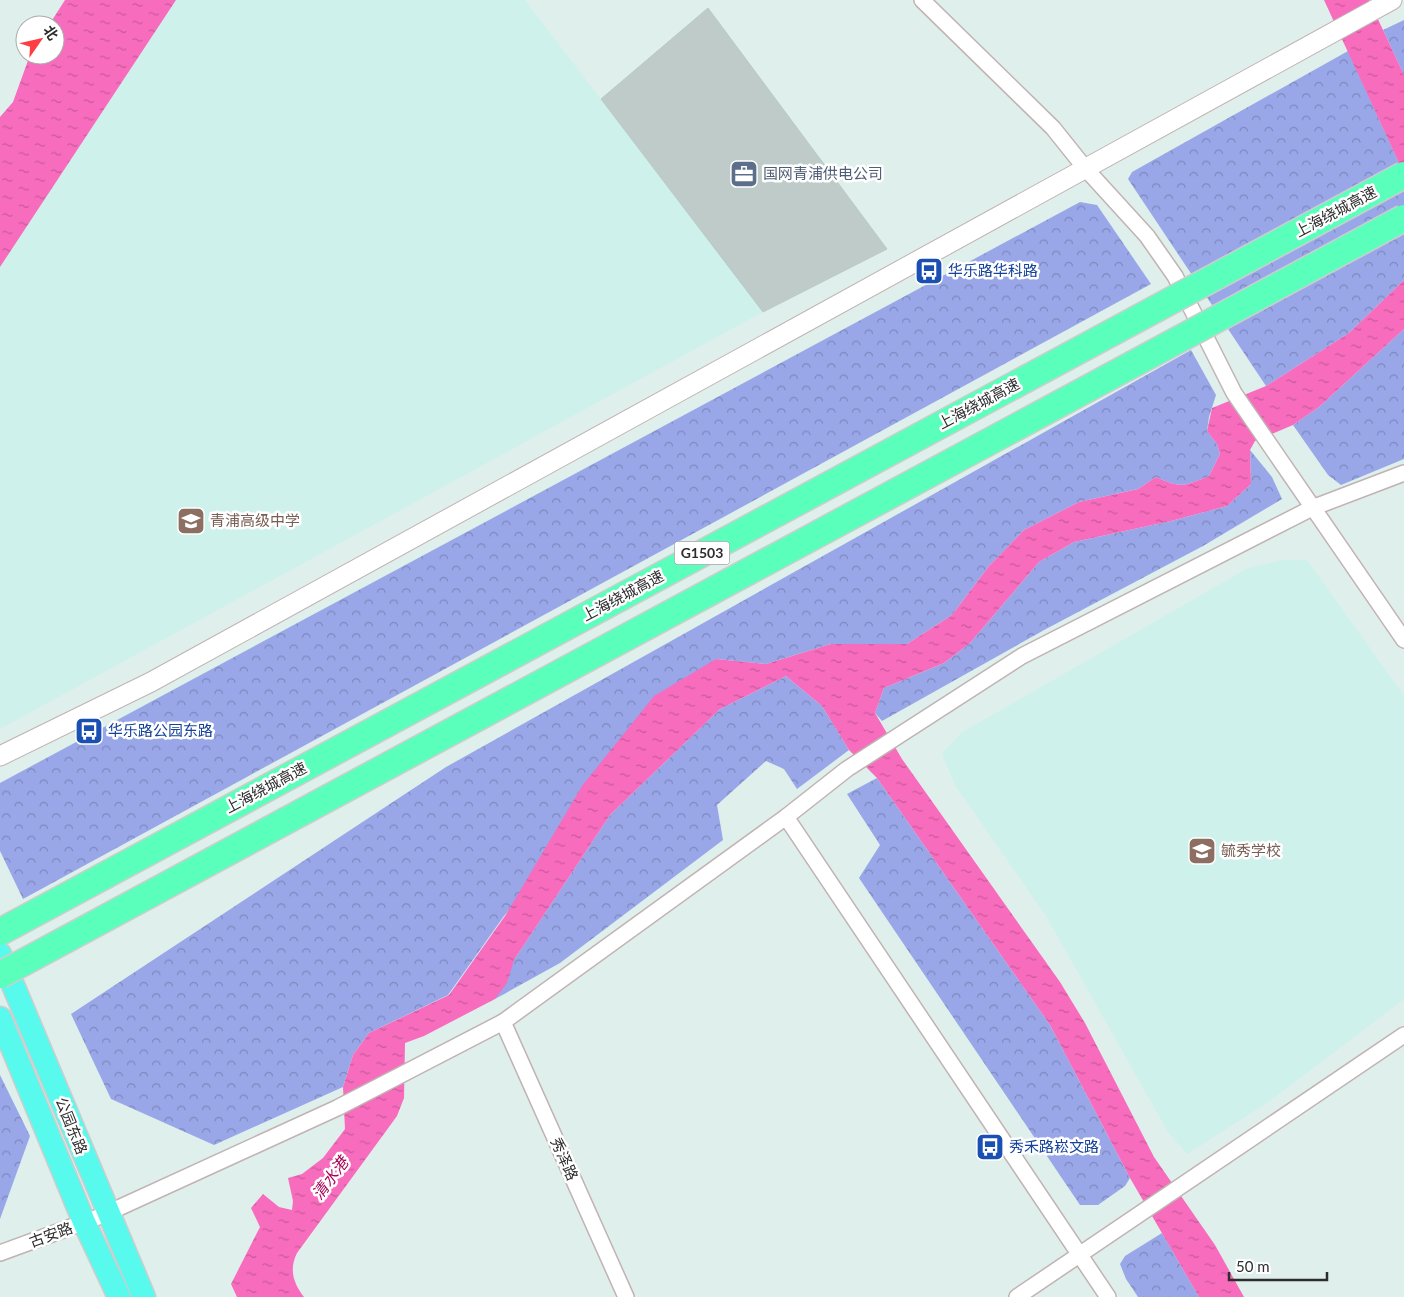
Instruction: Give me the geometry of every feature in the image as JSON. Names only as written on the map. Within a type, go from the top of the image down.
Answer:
[{"type":"highway","name":"上海绕城高速","points":[[0,932],[1404,175]]},
{"type":"highway","name":"G1503","points":[[0,975],[1404,218]]},
{"type":"main road","name":"公园东路","points":[[0,954],[97,1217],[119,1297]]},
{"type":"main road","name":"公园东路","points":[[0,1018],[97,1217],[144,1297]]},
{"type":"street","points":[[922,0],[1053,128],[1085,168],[1146,236],[1175,276],[1234,393],[1404,640]]},
{"type":"street","points":[[0,756],[151,682],[1327,34],[1385,4]]},
{"type":"street","name":"古安路","points":[[0,1253],[97,1217],[337,1108],[503,1022],[786,817],[847,769],[1022,656],[1312,508],[1404,472]]},
{"type":"street","points":[[786,817],[1108,1297]]},
{"type":"street","name":"秀泽路","points":[[503,1022],[626,1297]]},
{"type":"street","points":[[1017,1297],[1404,1035]]},
{"type":"shaded area","name":"青浦高级中学","points":[[176,0],[525,0],[763,312],[0,729],[0,267]]},
{"type":"shaded area","name":"毓秀学校","points":[[1282,560],[1307,560],[1404,696],[1404,999],[1270,1101],[1187,1154],[1168,1132],[1046,916],[955,785],[942,754],[961,733],[1248,568]]},
{"type":"green space","points":[[1404,20],[1404,75],[1383,30]]},
{"type":"green space","points":[[1348,51],[1404,174],[1404,280],[1349,333],[1266,386],[1128,179],[1132,172]]},
{"type":"green space","points":[[1080,202],[1097,205],[1151,284],[23,899],[0,851],[0,783]]},
{"type":"green space","points":[[1404,329],[1404,459],[1341,485],[1328,475],[1293,425],[1319,407]]},
{"type":"green space","points":[[1191,350],[1216,395],[1207,431],[1217,444],[1220,454],[1209,476],[1182,485],[1156,477],[1138,489],[1079,502],[1024,530],[989,566],[952,615],[907,644],[831,644],[766,664],[716,659],[504,916],[448,995],[369,1033],[353,1055],[343,1087],[214,1145],[111,1099],[71,1014],[446,767]]},
{"type":"green space","points":[[1250,450],[1272,477],[1282,499],[1203,546],[1046,629],[882,721],[875,713],[884,688],[944,663],[970,643],[1039,562],[1074,542],[1171,521],[1227,506],[1251,484]]},
{"type":"green space","points":[[786,676],[822,706],[849,750],[797,789],[784,769],[766,761],[717,805],[723,840],[560,963],[495,999],[494,990],[610,815],[720,709]]},
{"type":"green space","points":[[877,778],[1050,1025],[1130,1178],[1125,1186],[1098,1205],[1080,1205],[859,878],[880,845],[847,794]]},
{"type":"green space","points":[[0,1075],[30,1136],[0,1219]]},
{"type":"green space","points":[[1162,1233],[1199,1297],[1138,1297],[1126,1279],[1120,1264],[1125,1256]]},
{"type":"water","points":[[65,0],[176,0],[0,267],[0,117],[13,102],[26,65],[65,65],[65,15],[55,15]]},
{"type":"water","points":[[1324,0],[1369,0],[1404,75],[1404,174]]},
{"type":"water","name":"清水港","points":[[1404,280],[1404,329],[1319,407],[1293,425],[1255,441],[1250,450],[1251,484],[1227,506],[1171,521],[1074,542],[1039,562],[970,643],[944,663],[884,688],[875,713],[902,759],[1060,982],[1085,1023],[1154,1157],[1215,1245],[1244,1297],[1199,1297],[1130,1178],[1050,1025],[877,778],[849,750],[822,706],[786,676],[720,709],[610,815],[514,960],[507,983],[495,999],[424,1036],[405,1043],[404,1098],[397,1116],[297,1253],[293,1265],[293,1276],[304,1297],[237,1297],[231,1284],[260,1227],[251,1208],[263,1194],[279,1207],[292,1210],[293,1201],[288,1178],[302,1174],[323,1158],[345,1129],[343,1087],[353,1055],[369,1033],[449,995],[505,916],[582,786],[654,696],[716,659],[766,664],[831,644],[907,644],[952,615],[989,566],[1024,530],[1079,502],[1138,489],[1156,477],[1182,485],[1209,476],[1220,454],[1217,444],[1207,431],[1212,408],[1266,386],[1349,333]]},
{"type":"building","name":"国网青浦供电公司","points":[[708,8],[887,249],[763,312],[601,99]]},
{"type":"place","name":"国网青浦供电公司","points":[[744,174]]},
{"type":"place","name":"华乐路华科路","points":[[929,271]]},
{"type":"place","name":"青浦高级中学","points":[[191,521]]},
{"type":"place","name":"华乐路公园东路","points":[[89,731]]},
{"type":"place","name":"毓秀学校","points":[[1202,851]]},
{"type":"place","name":"秀禾路崧文路","points":[[990,1147]]}]
